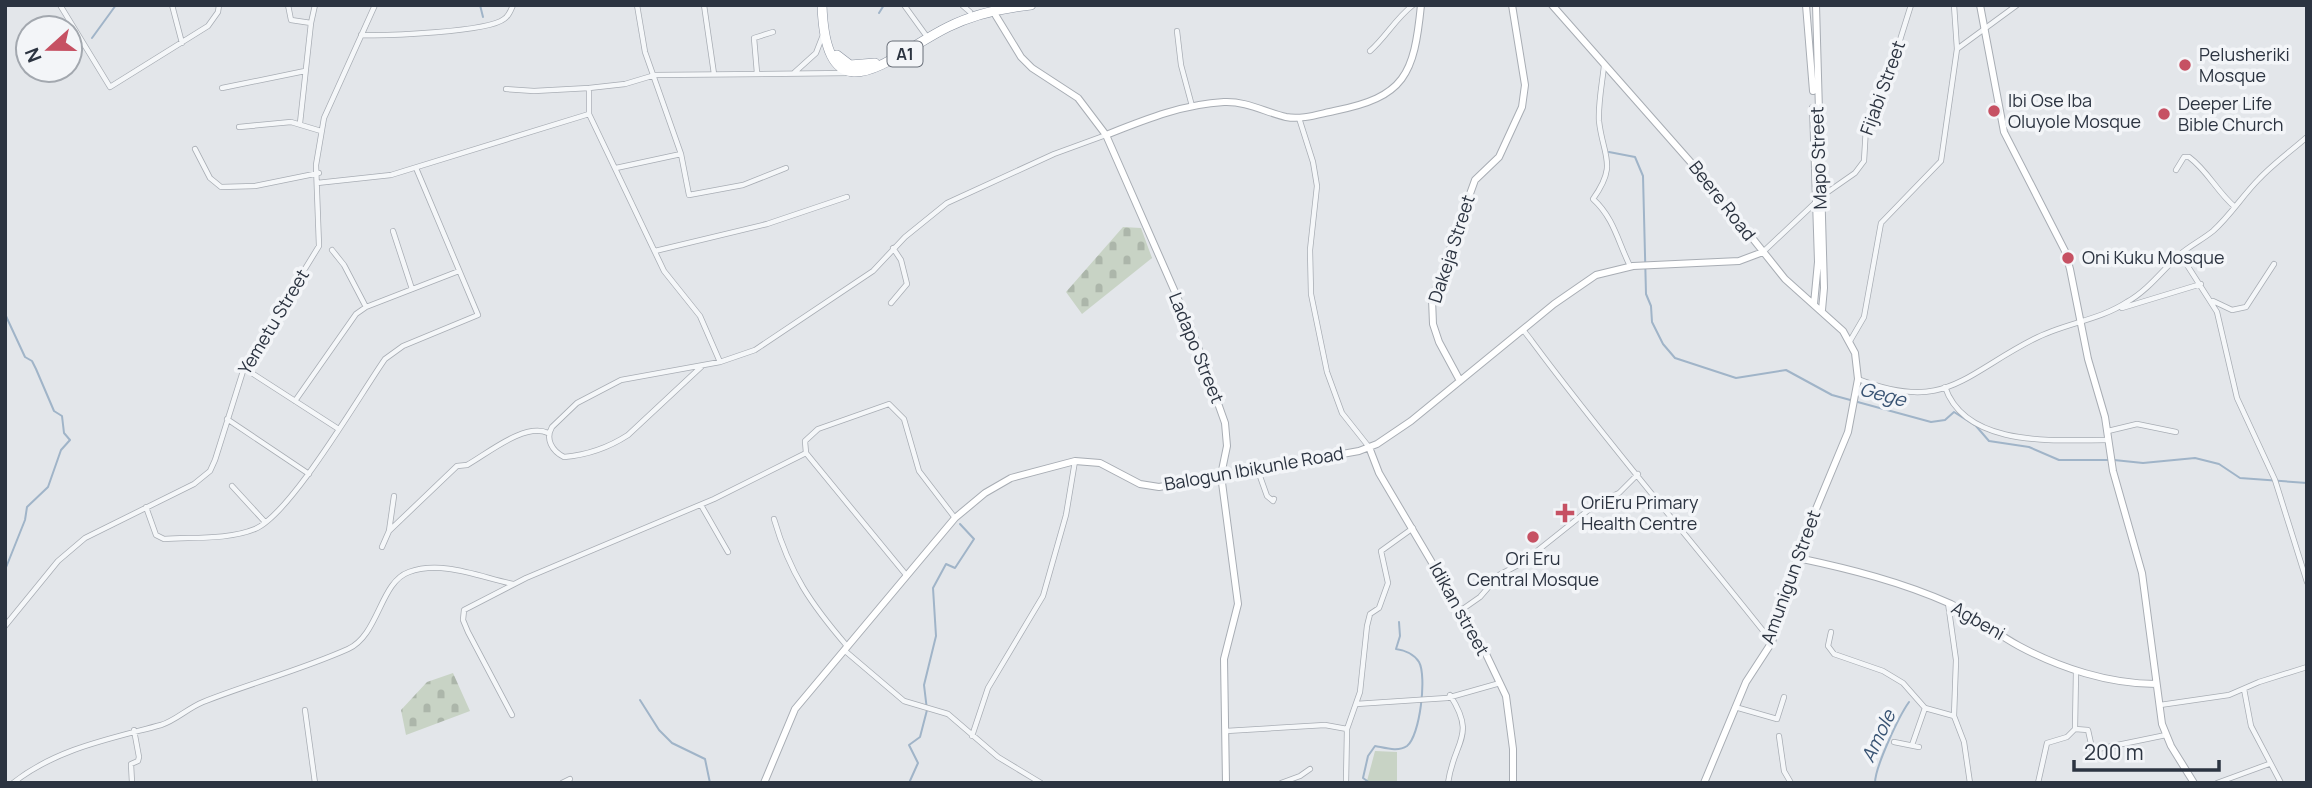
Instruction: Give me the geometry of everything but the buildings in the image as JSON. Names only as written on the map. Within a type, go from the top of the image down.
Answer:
[{"type":"highway","name":"A1","points":[[824,5],[823,33],[833,60],[856,72],[885,65],[947,27],[992,8]]},
{"type":"highway","name":"A1","points":[[824,5],[833,49],[838,57],[850,65],[877,62],[970,12],[1031,5]]},
{"type":"main road","points":[[1106,135],[1192,106],[1232,102],[1299,118],[1377,101],[1396,89],[1411,57],[1421,5]]},
{"type":"main road","name":"Dakeja Street","points":[[1459,379],[1439,342],[1431,310],[1432,299],[1475,180],[1499,158],[1522,107],[1525,85],[1512,5]]},
{"type":"main road","name":"Beere Road","points":[[1552,5],[1702,175],[1786,279],[1822,310],[1850,341],[1855,353],[1858,379],[1855,408]]},
{"type":"main road","name":"Mapo Street","points":[[1806,5],[1814,52]]},
{"type":"main road","name":"Mapo Street","points":[[1816,5],[1814,52],[1822,310]]},
{"type":"main road","points":[[1980,5],[2001,123],[2064,251],[2108,431],[2113,471],[2142,573],[2159,705],[2166,736],[2194,783]]},
{"type":"main road","name":"Ladapo Street","points":[[992,8],[1009,41],[1027,62],[1078,98],[1106,135],[1208,370],[1225,424],[1227,446],[1222,475],[1238,592],[1238,604],[1224,659],[1226,783]]},
{"type":"main road","name":"Mapo Street","points":[[1814,304],[1818,270],[1819,199]]},
{"type":"main road","name":"Balogun Ibikunle Road","points":[[764,783],[789,718],[956,518],[985,493],[1011,478],[1075,461],[1100,463],[1149,486],[1173,485],[1368,447],[1396,432],[1431,407],[1459,379],[1596,275],[1632,266],[1726,263],[1763,252]]},
{"type":"main road","name":"Amunigun Street","points":[[1704,783],[1734,707],[1749,676],[1772,642],[1798,558],[1849,432],[1855,408]]},
{"type":"main road","name":"Idikan street","points":[[1368,447],[1376,467],[1500,683],[1510,716],[1513,783]]},
{"type":"main road","name":"Agbeni","points":[[1798,558],[1875,576],[1948,603],[1975,616],[2017,645],[2111,682],[2156,684]]},
{"type":"street","points":[[60,5],[110,87],[208,26],[218,12],[219,5]]},
{"type":"street","points":[[172,5],[182,43]]},
{"type":"street","points":[[288,5],[291,20],[311,23]]},
{"type":"street","points":[[300,123],[315,5]]},
{"type":"street","name":"Yemetu Street","points":[[5,626],[72,548],[97,530],[194,484],[210,471],[244,368],[319,246],[316,164],[321,131],[334,93],[375,5]]},
{"type":"street","points":[[361,35],[409,35],[485,26],[505,19],[513,5]]},
{"type":"street","points":[[637,5],[645,52],[681,154],[691,196],[743,185],[786,168]]},
{"type":"street","points":[[704,5],[714,75]]},
{"type":"street","points":[[904,5],[925,34]]},
{"type":"street","points":[[961,5],[970,12]]},
{"type":"street","points":[[1370,51],[1391,24],[1413,5]]},
{"type":"street","name":"Fijabi Street","points":[[1763,252],[1819,199],[1855,173],[1864,161],[1866,127],[1884,91],[1911,5]]},
{"type":"street","points":[[1850,341],[1864,317],[1881,223],[1941,161],[1957,48],[1954,5]]},
{"type":"street","points":[[1957,48],[2017,5]]},
{"type":"street","points":[[1177,31],[1181,65],[1192,106]]},
{"type":"street","points":[[757,73],[754,38],[773,32]]},
{"type":"street","points":[[795,72],[812,59],[823,33]]},
{"type":"street","points":[[1604,66],[1599,119],[1608,164],[1603,182],[1593,199],[1616,230],[1619,246],[1632,266]]},
{"type":"street","points":[[222,88],[305,71]]},
{"type":"street","points":[[506,89],[534,91],[589,88],[625,84],[655,75],[856,72]]},
{"type":"street","points":[[589,88],[589,114],[664,271],[700,316],[720,362]]},
{"type":"street","points":[[317,183],[380,178],[589,114]]},
{"type":"street","points":[[1299,118],[1313,162],[1317,186],[1310,250],[1311,294],[1327,372],[1342,413],[1368,447]]},
{"type":"street","points":[[239,127],[300,123],[321,131]]},
{"type":"street","points":[[548,433],[567,411],[604,387],[644,374],[720,362],[774,338],[873,271],[892,248],[947,203],[1054,154],[1106,135]]},
{"type":"street","points":[[2115,310],[2135,298],[2180,254],[2213,231],[2260,178],[2307,137]]},
{"type":"street","points":[[195,149],[210,178],[221,187],[255,186],[318,173]]},
{"type":"street","points":[[616,168],[681,154]]},
{"type":"street","points":[[2176,170],[2185,158],[2189,158],[2205,172],[2220,195],[2235,207]]},
{"type":"street","points":[[146,507],[156,535],[164,539],[233,534],[265,522],[309,474],[337,428],[392,352],[478,315],[416,168]]},
{"type":"street","points":[[655,251],[767,224],[847,197]]},
{"type":"street","points":[[393,231],[412,289]]},
{"type":"street","points":[[891,303],[907,284],[901,260],[892,248]]},
{"type":"street","points":[[332,250],[344,265],[366,307]]},
{"type":"street","points":[[2180,254],[2212,301],[2238,398],[2279,494],[2307,582]]},
{"type":"street","points":[[2212,301],[2232,310],[2246,307],[2274,264]]},
{"type":"street","points":[[295,401],[346,326],[366,307],[459,271]]},
{"type":"street","points":[[1858,379],[1902,394],[1945,387],[1975,376],[2006,354],[2050,331],[2080,324],[2115,310],[2201,284]]},
{"type":"street","points":[[1519,333],[1524,331],[1613,447],[1638,474],[1772,642]]},
{"type":"street","points":[[548,433],[550,444],[564,457],[578,456],[614,444],[628,435],[702,366]]},
{"type":"street","points":[[244,368],[337,428]]},
{"type":"street","points":[[1945,387],[1956,411],[1989,430],[2040,438],[2109,440]]},
{"type":"street","points":[[907,576],[806,453],[805,441],[818,429],[889,404],[904,419],[919,471],[956,518]]},
{"type":"street","points":[[227,419],[309,474]]},
{"type":"street","points":[[2108,431],[2137,424],[2176,432]]},
{"type":"street","points":[[389,531],[457,466],[467,465],[523,434],[542,430],[548,433]]},
{"type":"street","points":[[512,715],[487,671],[462,614],[472,604],[701,505],[806,453]]},
{"type":"street","points":[[972,736],[988,688],[1043,596],[1066,515],[1075,461]]},
{"type":"street","points":[[1256,468],[1267,496],[1274,499]]},
{"type":"street","points":[[1459,611],[1480,597],[1499,575],[1522,563],[1596,505],[1619,493],[1638,474]]},
{"type":"street","points":[[232,486],[265,522]]},
{"type":"street","points":[[382,547],[389,531],[394,496]]},
{"type":"street","points":[[701,505],[728,552]]},
{"type":"street","points":[[774,519],[793,573],[812,607],[846,648],[904,701],[948,714],[998,757],[1041,783]]},
{"type":"street","points":[[1346,783],[1347,729],[1356,704],[1370,614],[1379,608],[1388,583],[1381,551],[1413,528]]},
{"type":"street","points":[[13,783],[54,758],[134,730],[161,725],[204,702],[352,647],[378,616],[393,583],[404,573],[433,567],[513,584]]},
{"type":"street","points":[[1948,603],[1955,660],[1954,716],[1964,742],[1970,783]]},
{"type":"street","points":[[1831,632],[1828,646],[1834,654],[1883,671],[1903,683],[1925,708],[1954,716]]},
{"type":"street","points":[[2159,705],[2207,700],[2307,667]]},
{"type":"street","points":[[2038,783],[2047,743],[2067,737],[2075,729],[2076,668]]},
{"type":"street","points":[[1356,704],[1447,698],[1500,683]]},
{"type":"street","points":[[2244,689],[2251,726],[2281,783]]},
{"type":"street","points":[[1448,783],[1464,723],[1462,712],[1450,695]]},
{"type":"street","points":[[1734,707],[1777,719],[1784,697]]},
{"type":"street","points":[[1912,745],[1925,708]]},
{"type":"street","points":[[304,710],[315,783]]},
{"type":"street","points":[[1226,731],[1325,725],[1347,729]]},
{"type":"street","points":[[2075,729],[2088,730],[2092,748],[2098,749],[2166,736]]},
{"type":"street","points":[[132,783],[131,764],[138,761],[139,757],[134,730]]},
{"type":"street","points":[[1779,736],[1784,771],[1791,783]]},
{"type":"street","points":[[1894,742],[1919,747]]},
{"type":"street","points":[[2217,783],[2269,764]]},
{"type":"street","points":[[1281,783],[1310,769]]},
{"type":"street","points":[[562,783],[570,779]]},
{"type":"green space","points":[[1123,227],[1141,228],[1152,258],[1082,314],[1066,292]]},
{"type":"green space","points":[[453,673],[470,711],[406,735],[401,710],[427,682]]},
{"type":"green space","points":[[1375,751],[1397,752],[1397,783],[1367,781]]},
{"type":"waterway","points":[[92,38],[116,5]]},
{"type":"waterway","points":[[480,5],[483,17]]},
{"type":"waterway","points":[[879,13],[884,5]]},
{"type":"waterway","name":"Gege","points":[[1609,152],[1635,157],[1643,176],[1646,294],[1651,306],[1652,322],[1663,344],[1675,358],[1736,378],[1786,370],[1832,395],[1931,422],[1945,420],[1954,412],[1976,426],[1989,441],[2029,447],[2059,460],[2109,460]]},
{"type":"waterway","points":[[5,314],[25,357],[32,361],[54,411],[62,416],[64,433],[70,440],[61,450],[48,487],[27,507],[25,520],[5,570]]},
{"type":"waterway","name":"Gege","points":[[2114,460],[2143,463],[2195,458],[2219,464],[2240,478],[2307,483]]},
{"type":"waterway","points":[[909,783],[918,763],[909,745],[920,737],[927,710],[924,685],[936,636],[933,588],[946,564],[955,568],[974,539],[960,524]]},
{"type":"waterway","points":[[1370,783],[1363,778],[1368,756],[1375,746],[1396,749],[1407,746],[1412,740],[1419,719],[1421,669],[1414,657],[1396,649],[1400,636],[1399,622]]},
{"type":"waterway","points":[[640,700],[659,730],[672,743],[705,759],[710,783]]},
{"type":"waterway","name":"Amole","points":[[1875,783],[1888,742],[1909,702]]},
{"type":"place","name":"Pelusheriki Mosque","points":[[2185,65]]},
{"type":"place","name":"Ibi Ose Iba Oluyole Mosque","points":[[1994,111]]},
{"type":"place","name":"Deeper Life Bible Church","points":[[2164,114]]},
{"type":"place","name":"Oni Kuku Mosque","points":[[2068,258]]},
{"type":"place","name":"OriEru Primary Health Centre","points":[[1565,513]]},
{"type":"place","name":"Ori Eru Central Mosque","points":[[1533,537]]}]
